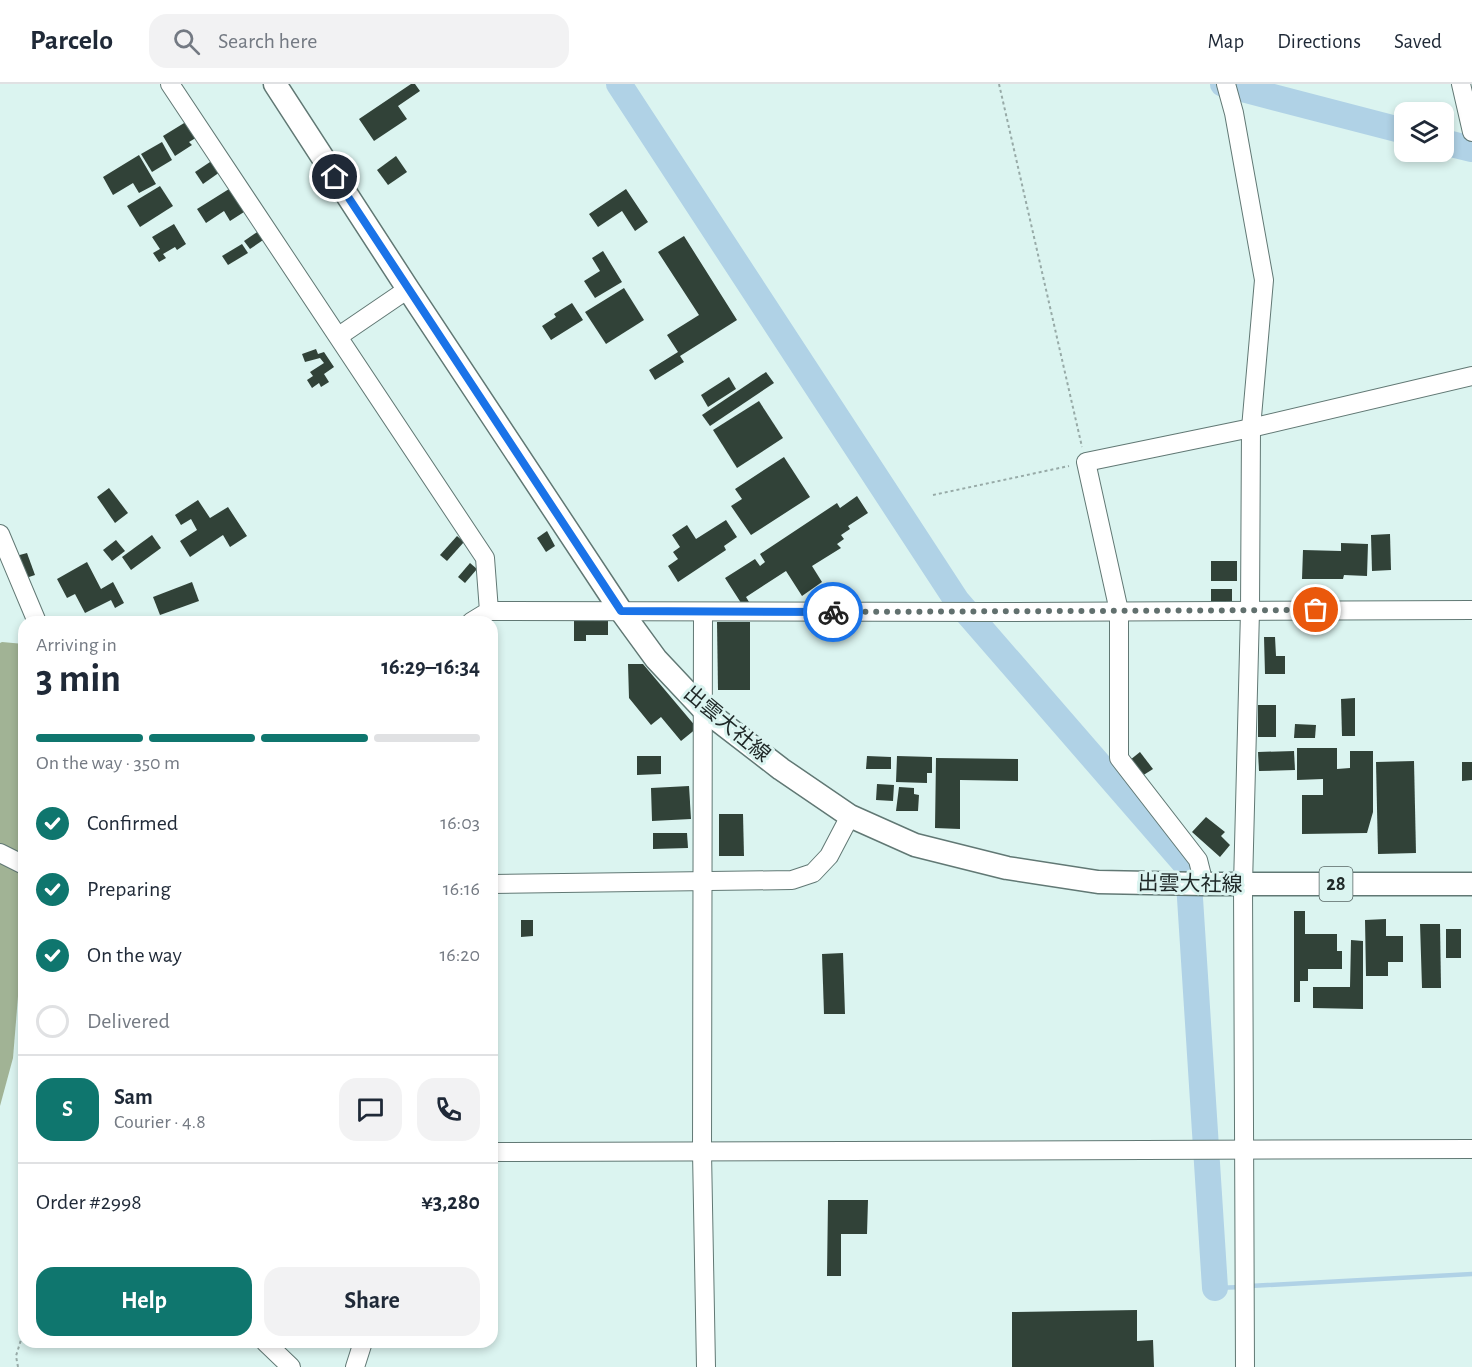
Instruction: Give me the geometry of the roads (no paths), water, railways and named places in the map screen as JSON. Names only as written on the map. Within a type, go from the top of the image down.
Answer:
[{"type":"main road","name":"出雲大社線","points":[[275,84],[621,611],[656,659],[702,708],[781,769],[850,816],[915,844],[1006,868],[1098,882],[1243,885],[1472,884]]},
{"type":"street","points":[[170,84],[485,558],[489,611]]},
{"type":"street","points":[[1226,84],[1234,113],[1264,280],[1251,428],[1250,611],[1243,885],[1245,1367]]},
{"type":"street","points":[[1461,84],[1472,131]]},
{"type":"street","points":[[339,336],[408,289]]},
{"type":"street","points":[[1202,884],[1198,860],[1119,758],[1119,611],[1086,462],[1251,428],[1472,376]]},
{"type":"street","points":[[0,534],[34,616]]},
{"type":"street","points":[[481,616],[489,611],[1472,610]]},
{"type":"street","points":[[703,612],[702,1152],[706,1367]]},
{"type":"street","points":[[498,884],[792,880],[813,873],[829,856],[850,816]]},
{"type":"street","points":[[0,853],[18,862]]},
{"type":"street","points":[[498,1152],[1472,1149]]},
{"type":"street","points":[[271,1348],[291,1367]]},
{"type":"street","points":[[356,1367],[361,1348]]},
{"type":"waterway","points":[[619,84],[957,601],[1188,867],[1215,1288]]},
{"type":"waterway","points":[[1223,84],[1394,128]]},
{"type":"waterway","points":[[1454,145],[1472,149]]},
{"type":"waterway","points":[[1250,1286],[1472,1274]]},
{"type":"waterway","points":[[1215,1288],[1242,1287]]}]
